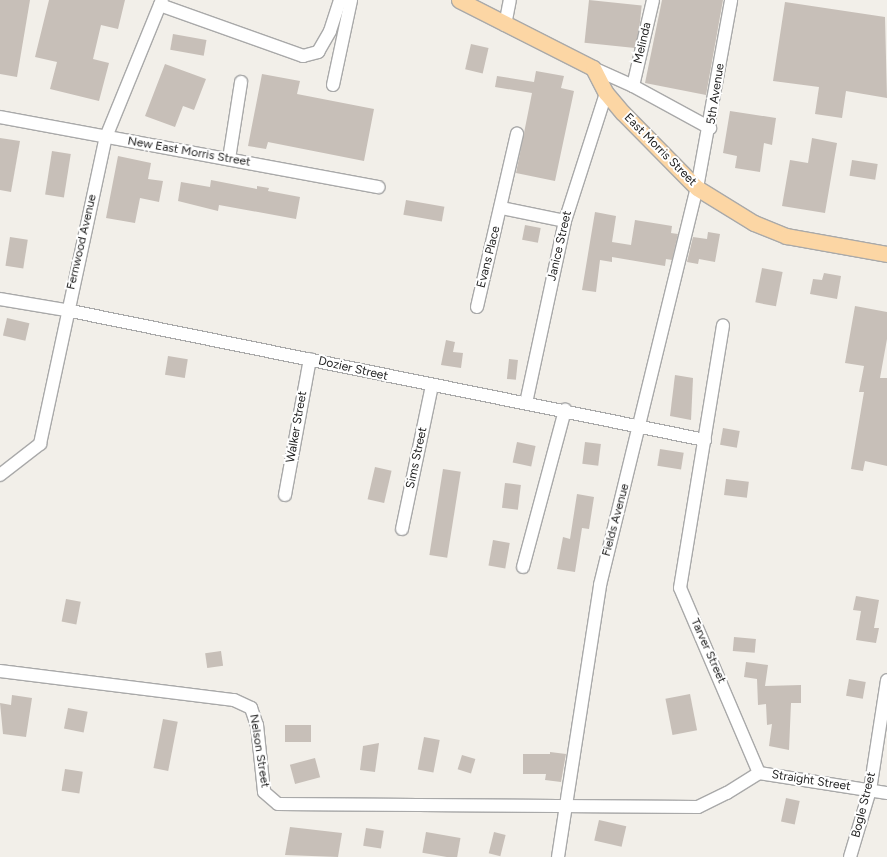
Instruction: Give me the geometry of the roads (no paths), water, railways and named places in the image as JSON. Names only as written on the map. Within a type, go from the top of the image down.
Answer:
[{"type":"main road","points":[[458,0],[593,68]]},
{"type":"main road","name":"East Morris Street","points":[[593,68],[606,93],[697,188],[754,224],[786,236],[887,254]]},
{"type":"street","points":[[161,2],[303,56],[318,52],[330,31],[340,0]]},
{"type":"street","points":[[333,85],[351,0]]},
{"type":"street","points":[[505,25],[510,0]]},
{"type":"street","name":"Melinda","points":[[634,86],[653,0]]},
{"type":"street","name":"5th Avenue","points":[[697,188],[710,128],[731,0]]},
{"type":"street","name":"Fernwood Avenue","points":[[0,475],[40,444],[66,310],[106,137],[161,2]]},
{"type":"street","points":[[593,68],[634,86],[710,128]]},
{"type":"street","points":[[229,159],[241,82]]},
{"type":"street","name":"Janice Street","points":[[526,403],[565,221],[606,93]]},
{"type":"street","name":"New East Morris Street","points":[[0,117],[379,187]]},
{"type":"street","name":"Evans Place","points":[[477,307],[502,208],[518,134]]},
{"type":"street","name":"Fields Avenue","points":[[558,857],[600,585],[641,426],[697,188]]},
{"type":"street","points":[[502,208],[565,221]]},
{"type":"street","name":"Dozier Street","points":[[0,299],[66,310],[310,359],[432,386],[565,410],[705,440]]},
{"type":"street","name":"Tarver Street","points":[[723,326],[680,588],[759,773]]},
{"type":"street","name":"Walker Street","points":[[285,495],[310,359]]},
{"type":"street","name":"Sims Street","points":[[402,529],[432,386]]},
{"type":"street","points":[[523,567],[565,410]]},
{"type":"street","name":"Nelson Street","points":[[0,671],[234,700],[251,708],[257,725],[264,792],[278,804],[566,805]]},
{"type":"street","name":"Bogle Street","points":[[850,857],[870,790],[887,680]]},
{"type":"street","points":[[566,805],[698,807],[759,773]]},
{"type":"street","name":"Straight Street","points":[[759,773],[887,793]]}]
